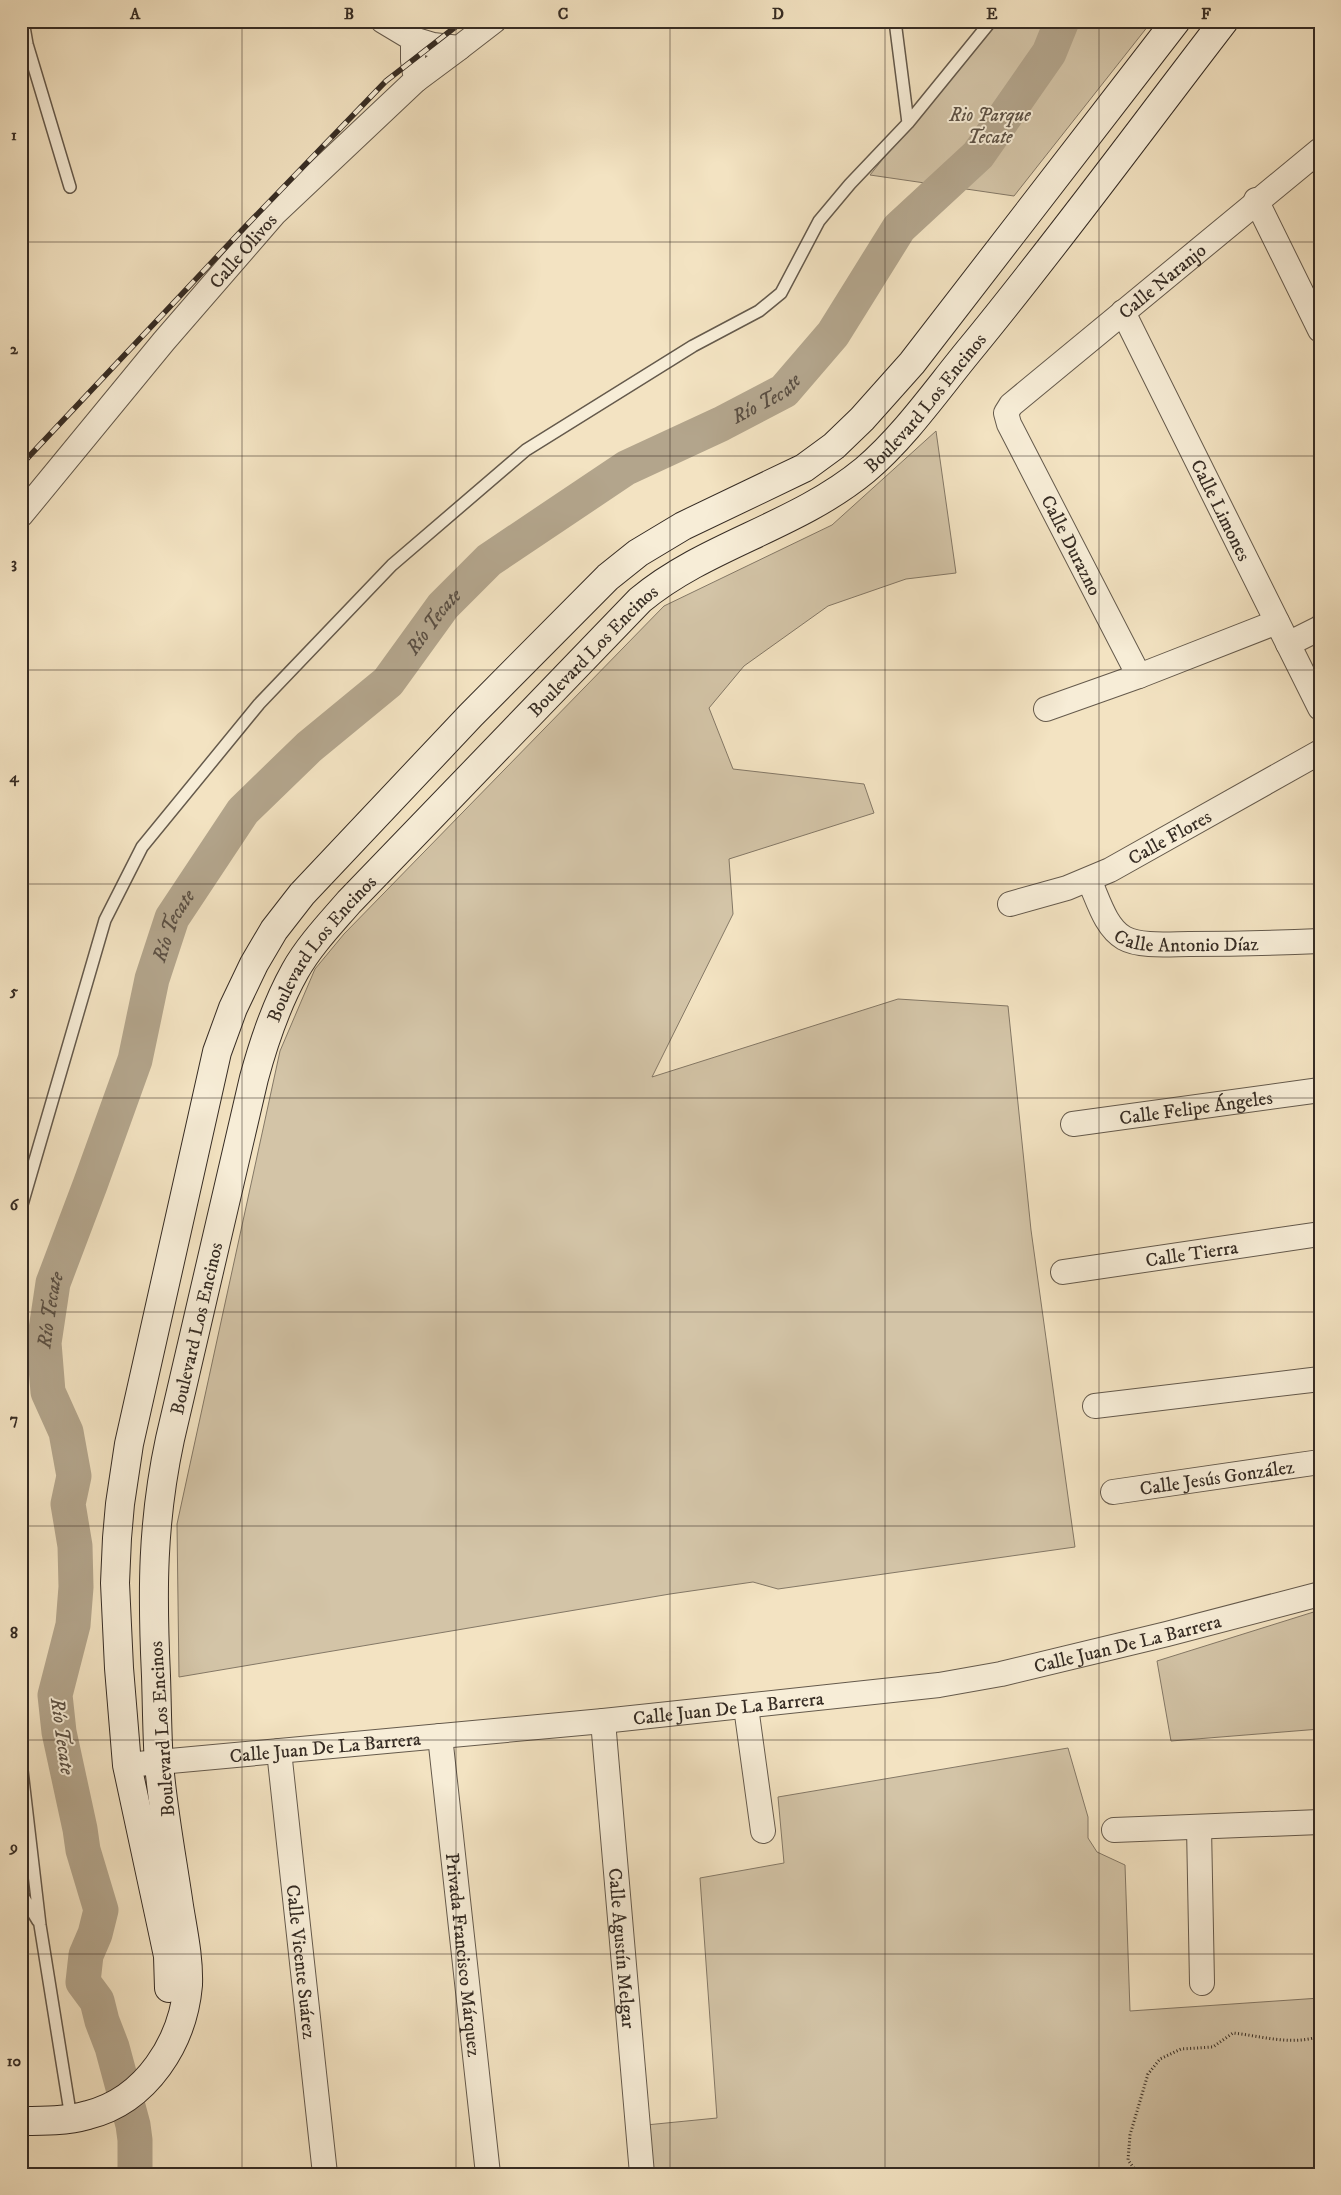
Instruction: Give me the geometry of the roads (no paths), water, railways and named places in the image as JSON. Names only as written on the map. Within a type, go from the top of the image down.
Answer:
[{"type":"main road","name":"Boulevard Los Encinos","points":[[21,2104],[79,2108],[111,2106],[130,2095],[144,2083],[158,2049],[167,2007],[169,1991],[168,1956],[127,1765],[119,1668],[116,1583],[120,1504],[126,1461],[217,1052],[233,1008],[254,964],[274,930],[302,894],[471,715],[608,576],[638,553],[683,526],[804,468],[834,446],[862,419],[912,363],[1176,21]]},
{"type":"main road","name":"Boulevard Los Encinos","points":[[158,2049],[178,2031],[185,2009],[188,1983],[186,1948],[159,1764],[153,1599],[154,1554],[160,1485],[254,1078],[264,1041],[295,971],[312,946],[349,902],[640,600],[660,583],[820,502],[865,470],[894,442],[993,322],[1224,21]]},
{"type":"main road","points":[[960,301],[993,322]]},
{"type":"main road","name":"Boulevard Los Encinos","points":[[21,2121],[79,2108]]},
{"type":"street","points":[[383,21],[413,39],[433,45],[459,48]]},
{"type":"street","name":"Calle Olivos","points":[[21,514],[164,341],[275,213],[416,80],[494,21]]},
{"type":"street","points":[[413,39],[413,61],[416,80]]},
{"type":"street","name":"Calle Naranjo","points":[[1006,413],[1011,405],[1256,200],[1320,150]]},
{"type":"street","points":[[1256,200],[1320,330]]},
{"type":"street","name":"Calle Limones","points":[[1123,312],[1320,708]]},
{"type":"street","name":"Calle Durazno","points":[[1006,413],[1009,424],[1139,676]]},
{"type":"street","points":[[1046,709],[1139,676],[1277,622]]},
{"type":"street","points":[[1288,644],[1320,628]]},
{"type":"street","name":"Calle Flores","points":[[1010,904],[1089,880],[1320,752]]},
{"type":"street","name":"Calle Antonio Díaz","points":[[1089,880],[1107,920],[1116,932],[1126,939],[1163,944],[1254,944],[1320,941]]},
{"type":"street","name":"Calle Felipe Ángeles","points":[[1072,1124],[1320,1090]]},
{"type":"street","name":"Calle Tierra","points":[[1063,1272],[1320,1234]]},
{"type":"street","points":[[1095,1406],[1320,1379]]},
{"type":"street","name":"Calle Jesús González","points":[[1113,1492],[1320,1462]]},
{"type":"street","name":"Calle Juan De La Barrera","points":[[127,1765],[159,1764],[279,1751],[603,1722],[892,1691],[1001,1674],[1167,1634],[1320,1594]]},
{"type":"street","points":[[746,1707],[763,1831]]},
{"type":"street","name":"Calle Agustín Melgar","points":[[603,1722],[642,2174]]},
{"type":"street","name":"Privada Francisco Márquez","points":[[440,1736],[488,2174]]},
{"type":"street","name":"Calle Vicente Suárez","points":[[279,1751],[325,2174]]},
{"type":"street","points":[[1114,1830],[1320,1822]]},
{"type":"street","points":[[1199,1827],[1202,1983]]},
{"type":"lane","points":[[23,21],[27,44],[70,187]]},
{"type":"lane","points":[[895,21],[908,123]]},
{"type":"lane","points":[[21,1208],[105,920],[142,847],[148,839],[259,704],[392,565],[407,552],[526,450],[693,346],[759,311],[781,294],[819,221],[850,184],[908,123],[991,21]]},
{"type":"lane","points":[[21,1762],[40,1925],[79,2108]]},
{"type":"lane","points":[[21,1894],[40,1925]]},
{"type":"waterway","name":"Río Tecate","points":[[135,2174],[133,2125],[112,2047],[97,2001],[83,1982],[86,1955],[95,1934],[101,1910],[83,1850],[59,1732],[55,1695],[73,1625],[76,1587],[75,1546],[68,1504],[74,1476],[66,1432],[48,1392],[44,1343],[53,1283],[135,1060],[152,979],[172,918],[243,811],[309,747],[388,682],[443,606],[489,560],[626,468],[721,424],[784,391],[833,334],[899,228],[978,155],[1049,53],[1062,21]]},
{"type":"railway","points":[[21,465],[244,228],[386,81],[463,21]]},
{"type":"park label","name":"Rio Parque Tecate","points":[[990,125]]}]
